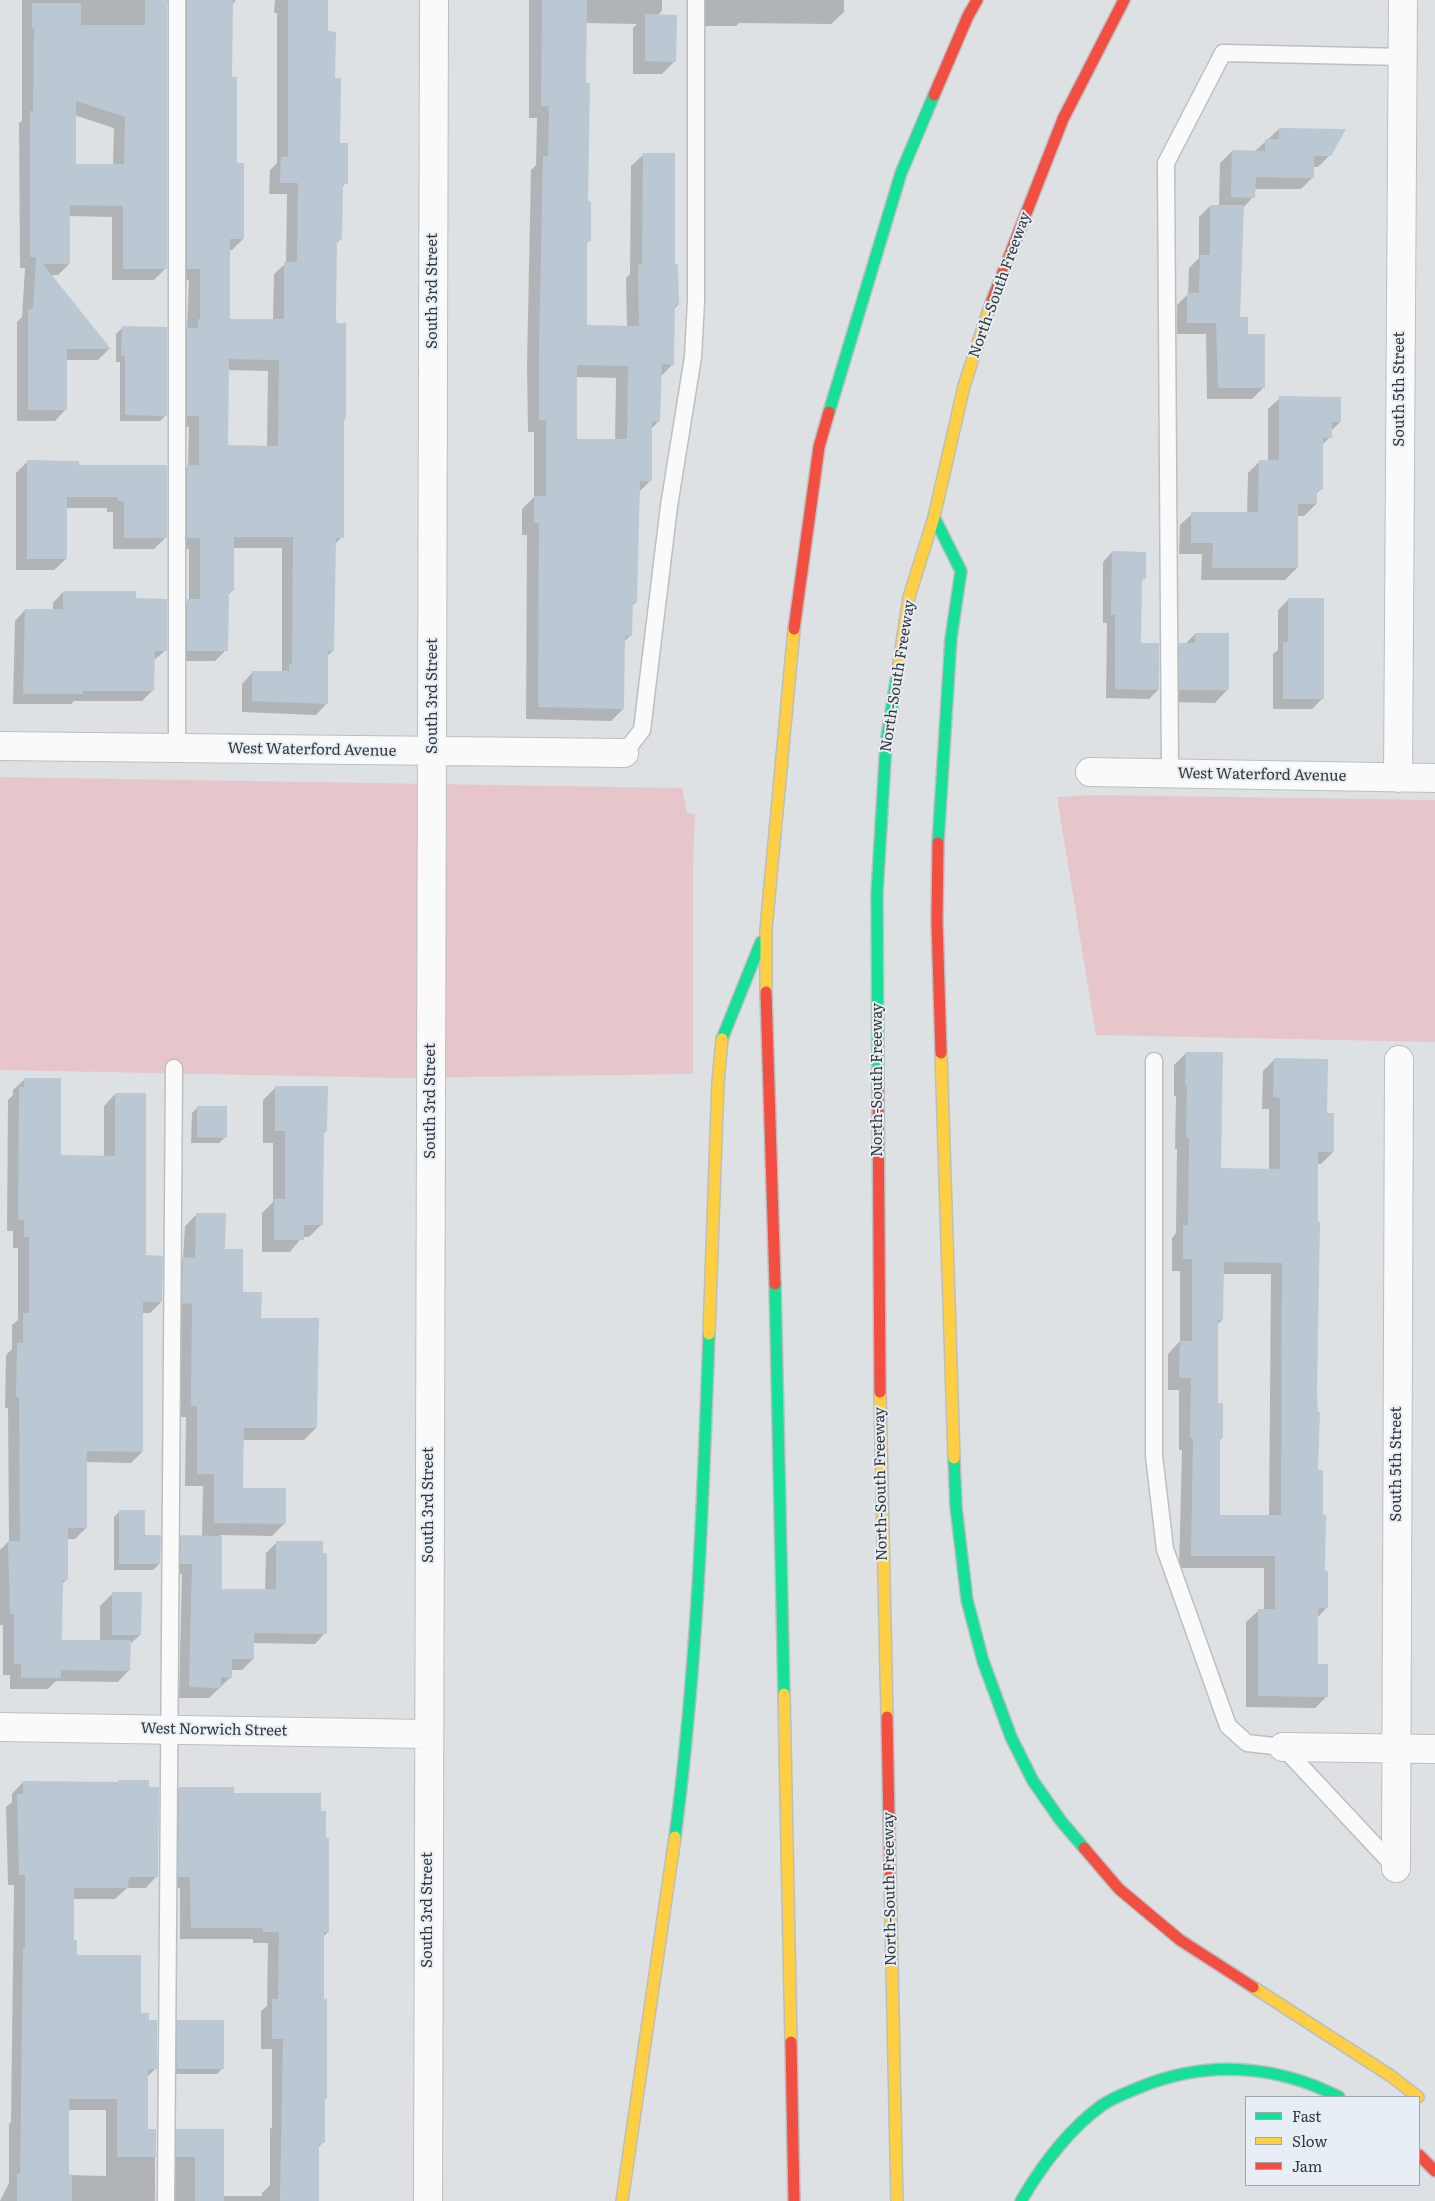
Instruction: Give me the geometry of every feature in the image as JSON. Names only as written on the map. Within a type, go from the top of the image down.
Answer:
[{"type":"highway","points":[[794,2201],[779,1394],[766,1032],[766,929],[793,634],[820,447],[868,278],[901,173],[968,16],[977,0]]},
{"type":"highway","name":"North-South Freeway","points":[[897,2201],[879,1346],[877,893],[886,743],[909,597],[934,517],[964,386],[998,281],[1064,119],[1124,0]]},
{"type":"highway","points":[[934,517],[961,571],[951,638],[946,703],[938,840],[937,921],[956,1507],[967,1600],[983,1661],[1011,1737],[1033,1782],[1061,1821],[1119,1889],[1180,1940],[1391,2076],[1418,2096]]},
{"type":"highway","points":[[622,2201],[673,1854],[688,1710],[699,1573],[718,1082],[722,1037],[766,929]]},
{"type":"highway","points":[[1021,2201],[1053,2152],[1075,2127],[1103,2104],[1142,2086],[1183,2073],[1232,2069],[1280,2074],[1327,2090],[1337,2096]]},
{"type":"highway","points":[[1420,2098],[1430,2106]]},
{"type":"highway","points":[[1420,2156],[1435,2171]]},
{"type":"street","name":"South 3rd Street","points":[[428,2201],[434,0]]},
{"type":"street","name":"South 5th Street","points":[[1398,778],[1403,0]]},
{"type":"street","name":"West Waterford Avenue","points":[[0,746],[624,753]]},
{"type":"street","name":"West Waterford Avenue","points":[[1090,772],[1435,778]]},
{"type":"street","name":"South 5th Street","points":[[1396,1868],[1399,1060]]},
{"type":"street","name":"West Norwich Street","points":[[0,1726],[428,1734]]},
{"type":"street","points":[[1284,1747],[1435,1749]]},
{"type":"lane","points":[[177,0],[177,748]]},
{"type":"lane","points":[[624,753],[642,730],[669,506],[693,356],[696,301],[696,0]]},
{"type":"lane","points":[[1170,773],[1166,164],[1223,53],[1403,57]]},
{"type":"lane","points":[[1154,1062],[1154,1456],[1165,1549],[1228,1726],[1247,1743],[1284,1747],[1396,1868]]},
{"type":"lane","points":[[166,2201],[174,1068]]},
{"type":"shaded area","points":[[0,777],[682,788],[687,813],[695,814],[693,867],[693,1074],[402,1078],[0,1070]]},
{"type":"shaded area","points":[[1093,795],[1435,800],[1435,1042],[1096,1035],[1057,797]]},
{"type":"building","points":[[145,0],[167,0],[167,269],[123,269],[123,206],[70,205],[70,264],[43,264],[111,349],[67,349],[67,410],[28,410],[28,309],[33,309],[36,257],[30,257],[30,111],[33,111],[34,28],[32,28],[32,3],[81,3],[81,25],[145,25]],"holes":[[[76,101],[125,117],[124,164],[76,164]]]},
{"type":"building","points":[[187,0],[233,0],[232,77],[237,77],[237,163],[244,163],[244,239],[230,239],[230,319],[284,319],[284,262],[297,262],[298,183],[280,183],[281,157],[288,157],[288,0],[328,0],[328,31],[336,32],[335,78],[341,78],[340,143],[348,143],[348,184],[343,184],[342,240],[337,240],[336,319],[337,323],[346,323],[344,538],[336,538],[334,651],[328,651],[328,704],[252,701],[252,671],[289,671],[289,664],[292,664],[293,537],[234,537],[234,591],[229,591],[228,651],[187,651],[187,599],[200,599],[200,538],[187,538],[187,465],[199,465],[199,416],[187,416],[187,328],[198,328],[198,319],[200,319],[200,269],[187,269]],"holes":[[[229,359],[279,360],[278,446],[228,445]]]},
{"type":"building","points":[[542,0],[587,0],[586,83],[590,83],[588,201],[591,201],[591,241],[587,241],[587,325],[639,326],[638,265],[642,264],[643,153],[675,153],[675,264],[678,264],[679,305],[675,305],[674,365],[662,364],[660,422],[652,421],[652,481],[640,481],[637,602],[633,602],[632,636],[625,635],[624,709],[538,707],[539,523],[534,523],[534,496],[546,496],[546,420],[539,420],[539,351],[543,156],[548,156],[549,106],[541,106]],"holes":[[[577,365],[628,366],[627,439],[577,439]]]},
{"type":"building","points":[[645,14],[677,15],[676,62],[645,61]]},
{"type":"building","points":[[1279,128],[1346,129],[1331,156],[1314,156],[1314,178],[1256,177],[1255,198],[1231,197],[1232,150],[1265,151],[1265,139],[1279,139]]},
{"type":"building","points":[[1210,205],[1244,205],[1240,317],[1248,317],[1248,334],[1265,334],[1265,388],[1218,388],[1216,323],[1187,323],[1187,293],[1199,293],[1200,255],[1210,255]]},
{"type":"building","points":[[122,326],[167,327],[167,416],[125,415],[125,356],[121,356]]},
{"type":"building","points":[[1279,396],[1341,397],[1341,422],[1332,422],[1332,438],[1323,438],[1323,490],[1317,490],[1317,504],[1298,504],[1298,568],[1212,568],[1213,543],[1191,543],[1191,512],[1258,512],[1259,460],[1279,460]]},
{"type":"building","points":[[27,460],[79,461],[79,465],[167,465],[167,538],[124,538],[124,501],[118,501],[118,497],[67,497],[67,559],[27,559]]},
{"type":"building","points":[[1112,551],[1146,552],[1146,579],[1142,579],[1141,643],[1159,643],[1159,690],[1115,689],[1115,615],[1111,615]]},
{"type":"building","points":[[63,591],[136,591],[136,598],[167,599],[167,651],[155,651],[154,691],[83,691],[83,694],[23,694],[25,609],[63,609]]},
{"type":"building","points":[[1288,598],[1324,598],[1324,699],[1283,699],[1283,642],[1288,642]]},
{"type":"building","points":[[1195,633],[1229,633],[1229,690],[1179,690],[1179,643],[1195,643]]},
{"type":"building","points":[[1186,1052],[1223,1052],[1221,1168],[1280,1169],[1280,1098],[1273,1097],[1274,1058],[1328,1059],[1327,1113],[1334,1113],[1334,1152],[1318,1152],[1318,1222],[1320,1222],[1317,1393],[1318,1412],[1320,1412],[1318,1470],[1323,1470],[1323,1515],[1326,1515],[1325,1571],[1328,1571],[1328,1608],[1319,1608],[1318,1613],[1318,1664],[1328,1664],[1328,1697],[1258,1696],[1258,1609],[1275,1609],[1275,1556],[1191,1556],[1193,1438],[1190,1438],[1191,1378],[1179,1378],[1180,1341],[1192,1341],[1192,1259],[1183,1259],[1183,1225],[1188,1225],[1189,1138],[1186,1138],[1187,1085],[1185,1085]],"holes":[[[1224,1262],[1282,1263],[1281,1515],[1220,1515],[1220,1438],[1223,1438],[1223,1403],[1218,1403],[1218,1320],[1223,1320]]]},
{"type":"building","points":[[24,1078],[61,1078],[61,1155],[115,1156],[115,1093],[146,1093],[146,1255],[163,1256],[162,1302],[143,1302],[143,1452],[87,1451],[87,1528],[68,1528],[68,1580],[63,1580],[62,1640],[131,1640],[130,1671],[61,1670],[61,1678],[21,1678],[21,1664],[14,1664],[14,1614],[10,1614],[8,1541],[20,1541],[19,1397],[16,1397],[17,1343],[23,1343],[23,1313],[29,1313],[29,1237],[24,1237],[24,1220],[18,1220],[19,1087],[24,1087]]},
{"type":"building","points":[[275,1086],[328,1086],[327,1131],[324,1131],[323,1225],[304,1225],[304,1240],[274,1240],[274,1199],[285,1199],[285,1131],[275,1131]]},
{"type":"building","points":[[197,1106],[227,1106],[227,1138],[197,1137]]},
{"type":"building","points":[[196,1213],[226,1213],[225,1249],[243,1249],[243,1292],[262,1292],[261,1318],[319,1318],[317,1428],[244,1428],[243,1488],[286,1488],[286,1524],[214,1523],[214,1474],[197,1474],[197,1406],[191,1406],[192,1304],[182,1303],[183,1257],[195,1258]]},
{"type":"building","points":[[119,1510],[145,1510],[145,1535],[161,1535],[160,1564],[119,1564]]},
{"type":"building","points":[[181,1535],[222,1536],[222,1589],[276,1589],[276,1541],[323,1541],[323,1553],[327,1553],[327,1634],[254,1633],[254,1659],[232,1659],[232,1678],[221,1677],[221,1688],[189,1687],[192,1564],[180,1564]]},
{"type":"building","points":[[112,1592],[142,1592],[141,1635],[112,1635]]},
{"type":"building","points":[[119,1780],[149,1780],[149,1787],[159,1787],[158,1877],[129,1877],[128,1888],[74,1888],[74,1940],[77,1940],[77,1955],[141,1955],[141,2013],[149,2013],[149,2020],[157,2020],[157,2069],[148,2069],[148,2129],[156,2129],[156,2157],[117,2157],[117,2099],[69,2099],[69,2174],[72,2174],[72,2201],[17,2201],[17,2173],[20,2174],[25,1875],[19,1875],[17,1794],[23,1794],[23,1781],[119,1782]]},
{"type":"building","points":[[179,1787],[234,1787],[234,1793],[321,1793],[321,1811],[326,1811],[326,1838],[329,1838],[329,1932],[324,1932],[324,1999],[327,1999],[327,2099],[325,2099],[325,2143],[319,2143],[319,2201],[280,2201],[283,2039],[272,2039],[272,1999],[278,1999],[279,1932],[263,1932],[263,1928],[191,1928],[190,1877],[178,1877]]},
{"type":"building","points":[[177,2020],[224,2020],[224,2069],[177,2069]]},
{"type":"building","points":[[176,2129],[224,2129],[224,2201],[195,2201],[195,2157],[176,2157]]},
{"type":"traffic: fast","points":[[829,412],[901,173],[934,95]]},
{"type":"traffic: fast","points":[[934,517],[961,571],[951,638],[938,843]]},
{"type":"traffic: fast","points":[[878,1089],[877,893],[886,743],[897,675]]},
{"type":"traffic: fast","points":[[722,1039],[761,942]]},
{"type":"traffic: fast","points":[[775,1284],[784,1694]]},
{"type":"traffic: fast","points":[[675,1837],[683,1774],[694,1649],[709,1334]]},
{"type":"traffic: fast","points":[[954,1458],[956,1507],[967,1600],[983,1661],[1011,1737],[1033,1781],[1061,1821],[1084,1848]]},
{"type":"traffic: fast","points":[[1021,2201],[1056,2149],[1077,2126],[1114,2098],[1163,2079],[1214,2070],[1265,2072],[1315,2086],[1337,2096]]},
{"type":"traffic: slow","points":[[897,675],[909,597],[934,517],[964,386],[991,303]]},
{"type":"traffic: slow","points":[[766,992],[766,929],[794,629]]},
{"type":"traffic: slow","points":[[709,1334],[718,1082],[722,1039]]},
{"type":"traffic: slow","points":[[941,1053],[954,1458]]},
{"type":"traffic: slow","points":[[880,1392],[887,1717]]},
{"type":"traffic: slow","points":[[784,1694],[791,2042]]},
{"type":"traffic: slow","points":[[622,2201],[675,1837]]},
{"type":"traffic: slow","points":[[890,1873],[897,2201]]},
{"type":"traffic: slow","points":[[1253,1987],[1391,2076],[1417,2096]]},
{"type":"traffic: jam","points":[[934,95],[968,16],[977,0]]},
{"type":"traffic: jam","points":[[991,303],[1063,119],[1124,0]]},
{"type":"traffic: jam","points":[[794,629],[819,447],[829,412]]},
{"type":"traffic: jam","points":[[938,843],[937,921],[941,1053]]},
{"type":"traffic: jam","points":[[766,992],[775,1284]]},
{"type":"traffic: jam","points":[[878,1089],[880,1392]]},
{"type":"traffic: jam","points":[[887,1717],[890,1873]]},
{"type":"traffic: jam","points":[[1084,1848],[1119,1889],[1180,1940],[1253,1987]]},
{"type":"traffic: jam","points":[[791,2042],[794,2201]]},
{"type":"traffic: jam","points":[[1420,2156],[1435,2171]]}]
